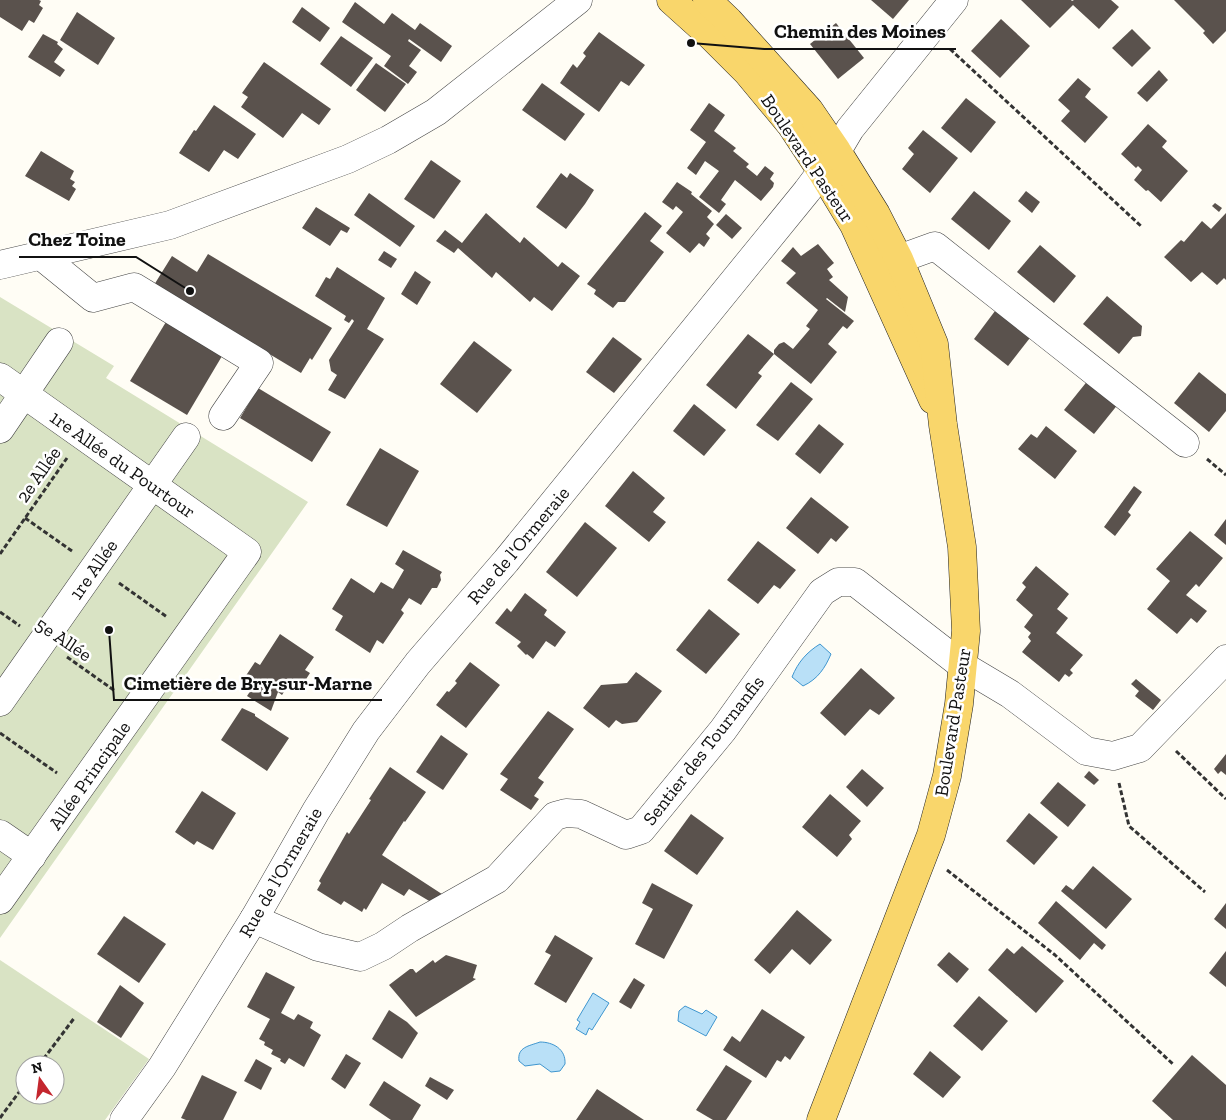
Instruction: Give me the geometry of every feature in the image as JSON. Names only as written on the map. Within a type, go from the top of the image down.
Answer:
[{"type":"main road","name":"Boulevard Pasteur","points":[[670,0],[748,72],[791,125],[830,161],[876,214],[899,259],[934,344],[943,425],[962,547],[966,631],[959,704],[947,776],[924,852],[822,1120]]},
{"type":"main road","name":"Boulevard Pasteur","points":[[707,0],[730,21],[809,110],[854,224],[943,425]]},
{"type":"street","points":[[0,264],[170,225],[348,159],[388,140],[436,112],[578,0]]},
{"type":"street","name":"Rue de l'Ormeraie","points":[[124,1120],[162,1067],[254,919],[316,811],[366,731],[418,663],[525,538],[830,161],[850,129],[954,0]]},
{"type":"street","points":[[899,259],[935,246],[1195,450]]},
{"type":"street","points":[[40,255],[93,298],[134,287],[259,364],[223,416]]},
{"type":"street","points":[[0,429],[59,342]]},
{"type":"street","name":"1re Allée du Pourtour","points":[[0,377],[247,552]]},
{"type":"street","name":"1re Allée","points":[[0,702],[186,437]]},
{"type":"street","name":"Allée Principale","points":[[0,900],[247,552]]},
{"type":"street","name":"Sentier des Tournanfis","points":[[254,919],[318,946],[360,957],[383,946],[410,928],[498,879],[555,816],[566,813],[582,814],[626,835],[641,830],[724,730],[822,592],[838,582],[855,582],[963,666],[1010,694],[1086,751],[1114,756]]},
{"type":"street","points":[[1114,756],[1140,748],[1226,659]]},
{"type":"street","points":[[0,834],[32,856]]},
{"type":"path","points":[[929,30],[1142,227]]},
{"type":"path","name":"2e Allée","points":[[0,554],[82,435]]},
{"type":"path","points":[[1195,450],[1226,475]]},
{"type":"path","name":"5e Allée","points":[[0,612],[138,706]]},
{"type":"path","points":[[1156,732],[1226,800]]},
{"type":"path","points":[[0,733],[79,788]]},
{"type":"path","points":[[1114,756],[1129,826],[1204,892]]},
{"type":"path","points":[[924,852],[1055,955],[1174,1065]]},
{"type":"path","points":[[46,1055],[75,1017]]},
{"type":"path","points":[[0,1118],[15,1098]]},
{"type":"green space","points":[[0,297],[114,366],[106,378],[308,502],[0,938]]},
{"type":"green space","points":[[0,960],[149,1059],[105,1120],[0,1120]]},
{"type":"water","points":[[820,644],[831,654],[820,673],[803,686],[792,677],[803,658]]},
{"type":"water","points":[[593,993],[609,1003],[592,1030],[589,1028],[586,1035],[576,1029],[580,1022],[577,1020]]},
{"type":"water","points":[[685,1006],[702,1014],[706,1010],[717,1017],[706,1036],[678,1021],[679,1011]]},
{"type":"water","points":[[540,1042],[550,1043],[561,1050],[565,1064],[560,1071],[551,1072],[540,1064],[525,1066],[519,1061],[522,1050]]},
{"type":"building","points":[[0,0],[39,0],[41,1],[39,5],[43,8],[34,23],[29,20],[22,31],[0,17]]},
{"type":"building","points":[[871,0],[909,0],[893,19]]},
{"type":"building","points":[[1021,0],[1111,0],[1119,7],[1099,29],[1073,5],[1050,28]]},
{"type":"building","points":[[1174,0],[1226,0],[1226,31],[1213,44],[1203,33],[1205,31]]},
{"type":"building","points":[[355,2],[384,24],[392,13],[415,30],[420,23],[452,46],[441,62],[409,39],[408,41],[421,50],[409,66],[417,72],[408,84],[384,66],[391,56],[342,22]]},
{"type":"building","points":[[302,7],[330,28],[320,42],[292,22]]},
{"type":"building","points":[[77,12],[115,38],[98,65],[60,40]]},
{"type":"building","points":[[1001,19],[1030,46],[1000,78],[971,51]]},
{"type":"building","points":[[836,23],[864,58],[838,79],[810,44]]},
{"type":"building","points":[[1132,29],[1151,48],[1132,67],[1112,48]]},
{"type":"building","points":[[599,32],[645,65],[629,86],[621,81],[599,112],[560,83],[573,64],[577,68],[586,56],[583,53]]},
{"type":"building","points":[[43,34],[58,42],[57,44],[63,49],[54,62],[65,70],[60,77],[28,57]]},
{"type":"building","points":[[341,36],[373,58],[351,87],[320,64]]},
{"type":"building","points":[[264,62],[331,109],[319,125],[302,113],[283,138],[241,107],[248,97],[242,93]]},
{"type":"building","points":[[376,63],[406,84],[385,112],[356,90]]},
{"type":"building","points":[[1159,70],[1168,80],[1147,102],[1137,93]]},
{"type":"building","points":[[1078,78],[1091,89],[1085,97],[1108,117],[1085,143],[1061,121],[1070,111],[1058,100]]},
{"type":"building","points":[[542,83],[585,114],[565,141],[522,110]]},
{"type":"building","points":[[966,98],[996,122],[971,153],[941,128]]},
{"type":"building","points":[[709,103],[725,115],[714,131],[736,148],[733,151],[749,164],[746,167],[757,176],[765,166],[774,173],[770,179],[774,183],[773,187],[761,201],[735,180],[721,200],[726,204],[719,213],[699,197],[719,171],[705,161],[696,175],[687,168],[706,142],[690,130]]},
{"type":"building","points":[[214,105],[256,134],[238,159],[224,150],[209,172],[179,153]]},
{"type":"building","points":[[1148,124],[1167,141],[1162,147],[1188,171],[1161,202],[1134,180],[1142,170],[1138,166],[1136,168],[1121,154]]},
{"type":"building","points":[[923,130],[958,158],[930,193],[902,169],[914,154],[908,148]]},
{"type":"building","points":[[41,151],[74,171],[70,179],[75,182],[72,186],[76,189],[69,201],[25,176]]},
{"type":"building","points":[[431,160],[461,181],[434,219],[404,199]]},
{"type":"building","points":[[561,173],[567,178],[570,173],[594,190],[566,229],[536,207]]},
{"type":"building","points":[[677,182],[692,192],[691,194],[712,211],[707,217],[714,224],[706,234],[710,238],[704,247],[699,243],[690,253],[666,233],[683,212],[676,206],[673,210],[662,202]]},
{"type":"building","points":[[974,191],[1011,221],[989,250],[951,219]]},
{"type":"building","points":[[1026,191],[1040,202],[1032,213],[1018,201]]},
{"type":"building","points":[[369,193],[415,226],[400,247],[354,215]]},
{"type":"building","points":[[1215,203],[1222,208],[1219,212],[1212,206]]},
{"type":"building","points":[[316,207],[350,228],[347,233],[341,230],[330,246],[302,228]]},
{"type":"building","points":[[645,212],[662,226],[650,241],[664,252],[625,302],[618,302],[613,308],[594,294],[596,290],[587,284]]},
{"type":"building","points":[[486,213],[520,243],[524,237],[558,267],[562,262],[580,276],[552,311],[534,297],[530,302],[496,272],[492,278],[458,248],[454,253],[436,241],[445,230],[462,243]]},
{"type":"building","points":[[1226,213],[1226,280],[1224,278],[1217,285],[1202,272],[1191,282],[1164,257],[1181,240],[1184,242],[1202,221],[1211,229]]},
{"type":"building","points":[[726,214],[742,228],[732,239],[716,225]]},
{"type":"building","points":[[818,244],[834,263],[827,269],[833,277],[829,280],[848,297],[845,312],[826,299],[854,321],[847,329],[843,326],[828,344],[837,352],[811,384],[774,354],[774,350],[779,344],[784,342],[793,349],[810,329],[806,326],[818,310],[786,283],[796,273],[781,261],[793,247],[801,256]]},
{"type":"building","points":[[1040,245],[1076,276],[1054,303],[1017,272]]},
{"type":"building","points":[[384,251],[397,259],[391,268],[378,260]]},
{"type":"building","points":[[208,254],[332,328],[312,360],[310,358],[301,373],[154,285],[172,256],[197,272]]},
{"type":"building","points":[[337,267],[385,298],[367,329],[384,339],[345,399],[328,390],[337,375],[331,371],[329,360],[354,321],[352,319],[349,323],[344,320],[346,316],[315,296],[326,277],[330,279]]},
{"type":"building","points":[[415,271],[431,282],[417,305],[401,294]]},
{"type":"building","points":[[1107,296],[1142,326],[1141,336],[1133,337],[1119,354],[1083,324]]},
{"type":"building","points":[[998,307],[1033,334],[1008,366],[974,339]]},
{"type":"building","points":[[169,317],[225,351],[187,415],[130,381]]},
{"type":"building","points":[[748,334],[774,354],[758,373],[762,376],[736,409],[706,385]]},
{"type":"building","points":[[613,337],[642,359],[614,393],[586,372]]},
{"type":"building","points":[[474,341],[512,370],[477,413],[440,384]]},
{"type":"building","points":[[1199,372],[1226,394],[1226,411],[1209,432],[1174,403]]},
{"type":"building","points":[[1089,379],[1119,403],[1094,434],[1064,410]]},
{"type":"building","points":[[791,382],[813,399],[778,441],[756,425]]},
{"type":"building","points":[[258,388],[331,432],[312,462],[240,418]]},
{"type":"building","points":[[694,404],[726,430],[704,456],[673,431]]},
{"type":"building","points":[[819,424],[844,444],[820,474],[795,454]]},
{"type":"building","points":[[1046,426],[1077,451],[1055,479],[1018,449],[1031,434],[1037,438]]},
{"type":"building","points":[[380,448],[419,471],[387,527],[346,505]]},
{"type":"building","points":[[633,471],[665,498],[653,512],[666,522],[649,542],[605,506]]},
{"type":"building","points":[[1134,486],[1142,492],[1128,512],[1131,515],[1115,536],[1104,527]]},
{"type":"building","points":[[811,497],[849,527],[836,542],[831,538],[818,554],[786,528]]},
{"type":"building","points":[[1226,519],[1226,545],[1214,535]]},
{"type":"building","points":[[585,522],[617,548],[577,597],[546,572]]},
{"type":"building","points":[[1190,531],[1223,558],[1199,587],[1196,584],[1186,595],[1207,611],[1197,623],[1191,618],[1177,634],[1147,609],[1170,581],[1156,569]]},
{"type":"building","points":[[758,541],[796,570],[780,589],[774,585],[758,604],[727,580]]},
{"type":"building","points":[[403,550],[442,572],[440,575],[441,580],[437,588],[432,588],[421,605],[409,598],[401,610],[404,613],[383,644],[377,640],[370,653],[335,630],[343,616],[332,609],[351,578],[374,593],[381,582],[393,589],[404,570],[395,564]]},
{"type":"building","points":[[1036,566],[1069,594],[1057,609],[1068,618],[1056,633],[1083,655],[1070,670],[1073,673],[1069,677],[1065,674],[1059,682],[1022,652],[1031,641],[1028,637],[1031,633],[1024,627],[1033,615],[1016,600],[1026,587],[1022,583]]},
{"type":"building","points":[[525,593],[547,610],[544,615],[566,632],[555,647],[546,641],[533,659],[517,646],[521,642],[495,623],[507,608],[511,612]]},
{"type":"building","points":[[709,609],[740,634],[706,674],[676,650]]},
{"type":"building","points":[[280,634],[314,657],[305,670],[310,673],[299,690],[289,684],[282,695],[278,692],[271,711],[247,696],[253,687],[243,680],[255,662],[260,665]]},
{"type":"building","points":[[470,662],[500,685],[466,728],[436,705],[447,691],[449,692],[457,683],[455,681]]},
{"type":"building","points":[[861,668],[895,698],[879,715],[870,709],[845,736],[820,713]]},
{"type":"building","points":[[636,672],[662,691],[637,722],[622,724],[616,720],[609,728],[583,708],[601,685],[627,683]]},
{"type":"building","points":[[1136,679],[1161,700],[1153,710],[1135,696],[1139,691],[1131,684]]},
{"type":"building","points":[[242,708],[255,714],[255,716],[289,738],[267,771],[221,740]]},
{"type":"building","points":[[548,711],[574,729],[538,778],[544,782],[534,796],[539,799],[531,810],[500,790],[508,779],[500,774]]},
{"type":"building","points":[[441,735],[468,754],[443,790],[416,772]]},
{"type":"building","points":[[1226,754],[1226,775],[1221,771],[1218,774],[1214,769]]},
{"type":"building","points":[[390,767],[426,792],[382,855],[448,898],[436,905],[409,889],[404,896],[382,883],[366,910],[364,908],[362,912],[344,901],[341,905],[317,890],[321,883],[319,881],[347,832],[349,834]]},
{"type":"building","points":[[862,769],[884,788],[867,807],[846,787]]},
{"type":"building","points":[[1089,771],[1099,780],[1094,785],[1084,777]]},
{"type":"building","points":[[1058,782],[1086,805],[1068,827],[1040,803]]},
{"type":"building","points":[[202,791],[236,813],[213,850],[197,841],[194,845],[175,832]]},
{"type":"building","points":[[830,794],[861,821],[849,835],[852,839],[837,857],[802,827]]},
{"type":"building","points":[[1029,813],[1058,837],[1034,865],[1006,841]]},
{"type":"building","points":[[691,814],[724,838],[697,875],[664,851]]},
{"type":"building","points":[[1093,866],[1132,899],[1106,929],[1061,891],[1066,885],[1073,890]]},
{"type":"building","points":[[652,883],[693,905],[664,959],[635,944],[653,909],[642,903]]},
{"type":"building","points":[[1056,901],[1106,945],[1102,950],[1094,943],[1080,960],[1038,923]]},
{"type":"building","points":[[1226,903],[1226,929],[1214,919]]},
{"type":"building","points":[[797,910],[832,940],[810,965],[792,949],[770,974],[754,960]]},
{"type":"building","points":[[124,916],[166,944],[139,983],[97,954]]},
{"type":"building","points":[[555,935],[593,958],[566,1003],[534,984],[551,955],[545,952]]},
{"type":"building","points":[[1022,946],[1064,981],[1036,1013],[988,970],[1007,948],[1014,954]]},
{"type":"building","points":[[1226,951],[1226,987],[1209,973]]},
{"type":"building","points":[[949,952],[969,969],[957,983],[937,965]]},
{"type":"building","points":[[446,955],[477,965],[473,978],[476,979],[416,1017],[389,985],[410,969],[413,969],[416,973],[433,960],[435,963]]},
{"type":"building","points":[[266,972],[295,987],[281,1013],[294,1020],[298,1014],[313,1022],[310,1028],[321,1035],[304,1067],[289,1058],[285,1064],[280,1061],[281,1059],[271,1054],[273,1050],[264,1045],[265,1042],[259,1039],[270,1019],[247,1007]]},
{"type":"building","points":[[634,978],[645,985],[631,1009],[619,1002]]},
{"type":"building","points":[[120,985],[144,1003],[121,1038],[97,1022]]},
{"type":"building","points":[[979,996],[1008,1021],[982,1051],[953,1026]]},
{"type":"building","points":[[762,1009],[805,1037],[790,1060],[785,1056],[781,1062],[777,1060],[766,1078],[723,1050],[732,1036],[740,1042]]},
{"type":"building","points":[[389,1010],[407,1022],[418,1033],[402,1059],[372,1039]]},
{"type":"building","points":[[930,1051],[961,1077],[943,1098],[913,1074]]},
{"type":"building","points":[[346,1054],[361,1063],[345,1089],[331,1079]]},
{"type":"building","points":[[1192,1055],[1226,1085],[1226,1120],[1173,1120],[1152,1101]]},
{"type":"building","points":[[256,1059],[272,1068],[261,1090],[244,1081]]},
{"type":"building","points":[[726,1065],[752,1081],[726,1120],[713,1120],[696,1110]]},
{"type":"building","points":[[202,1075],[237,1092],[223,1120],[186,1120],[181,1118]]},
{"type":"building","points":[[430,1077],[454,1090],[447,1100],[425,1086]]},
{"type":"building","points":[[384,1081],[421,1105],[412,1120],[391,1120],[369,1105]]},
{"type":"building","points":[[597,1089],[606,1095],[644,1120],[576,1120]]},
{"type":"place","name":"Chemin des Moines","points":[[691,43]]},
{"type":"place","name":"Chez Toine","points":[[190,291]]},
{"type":"place","name":"Cimetière de Bry-sur-Marne","points":[[109,630]]}]
